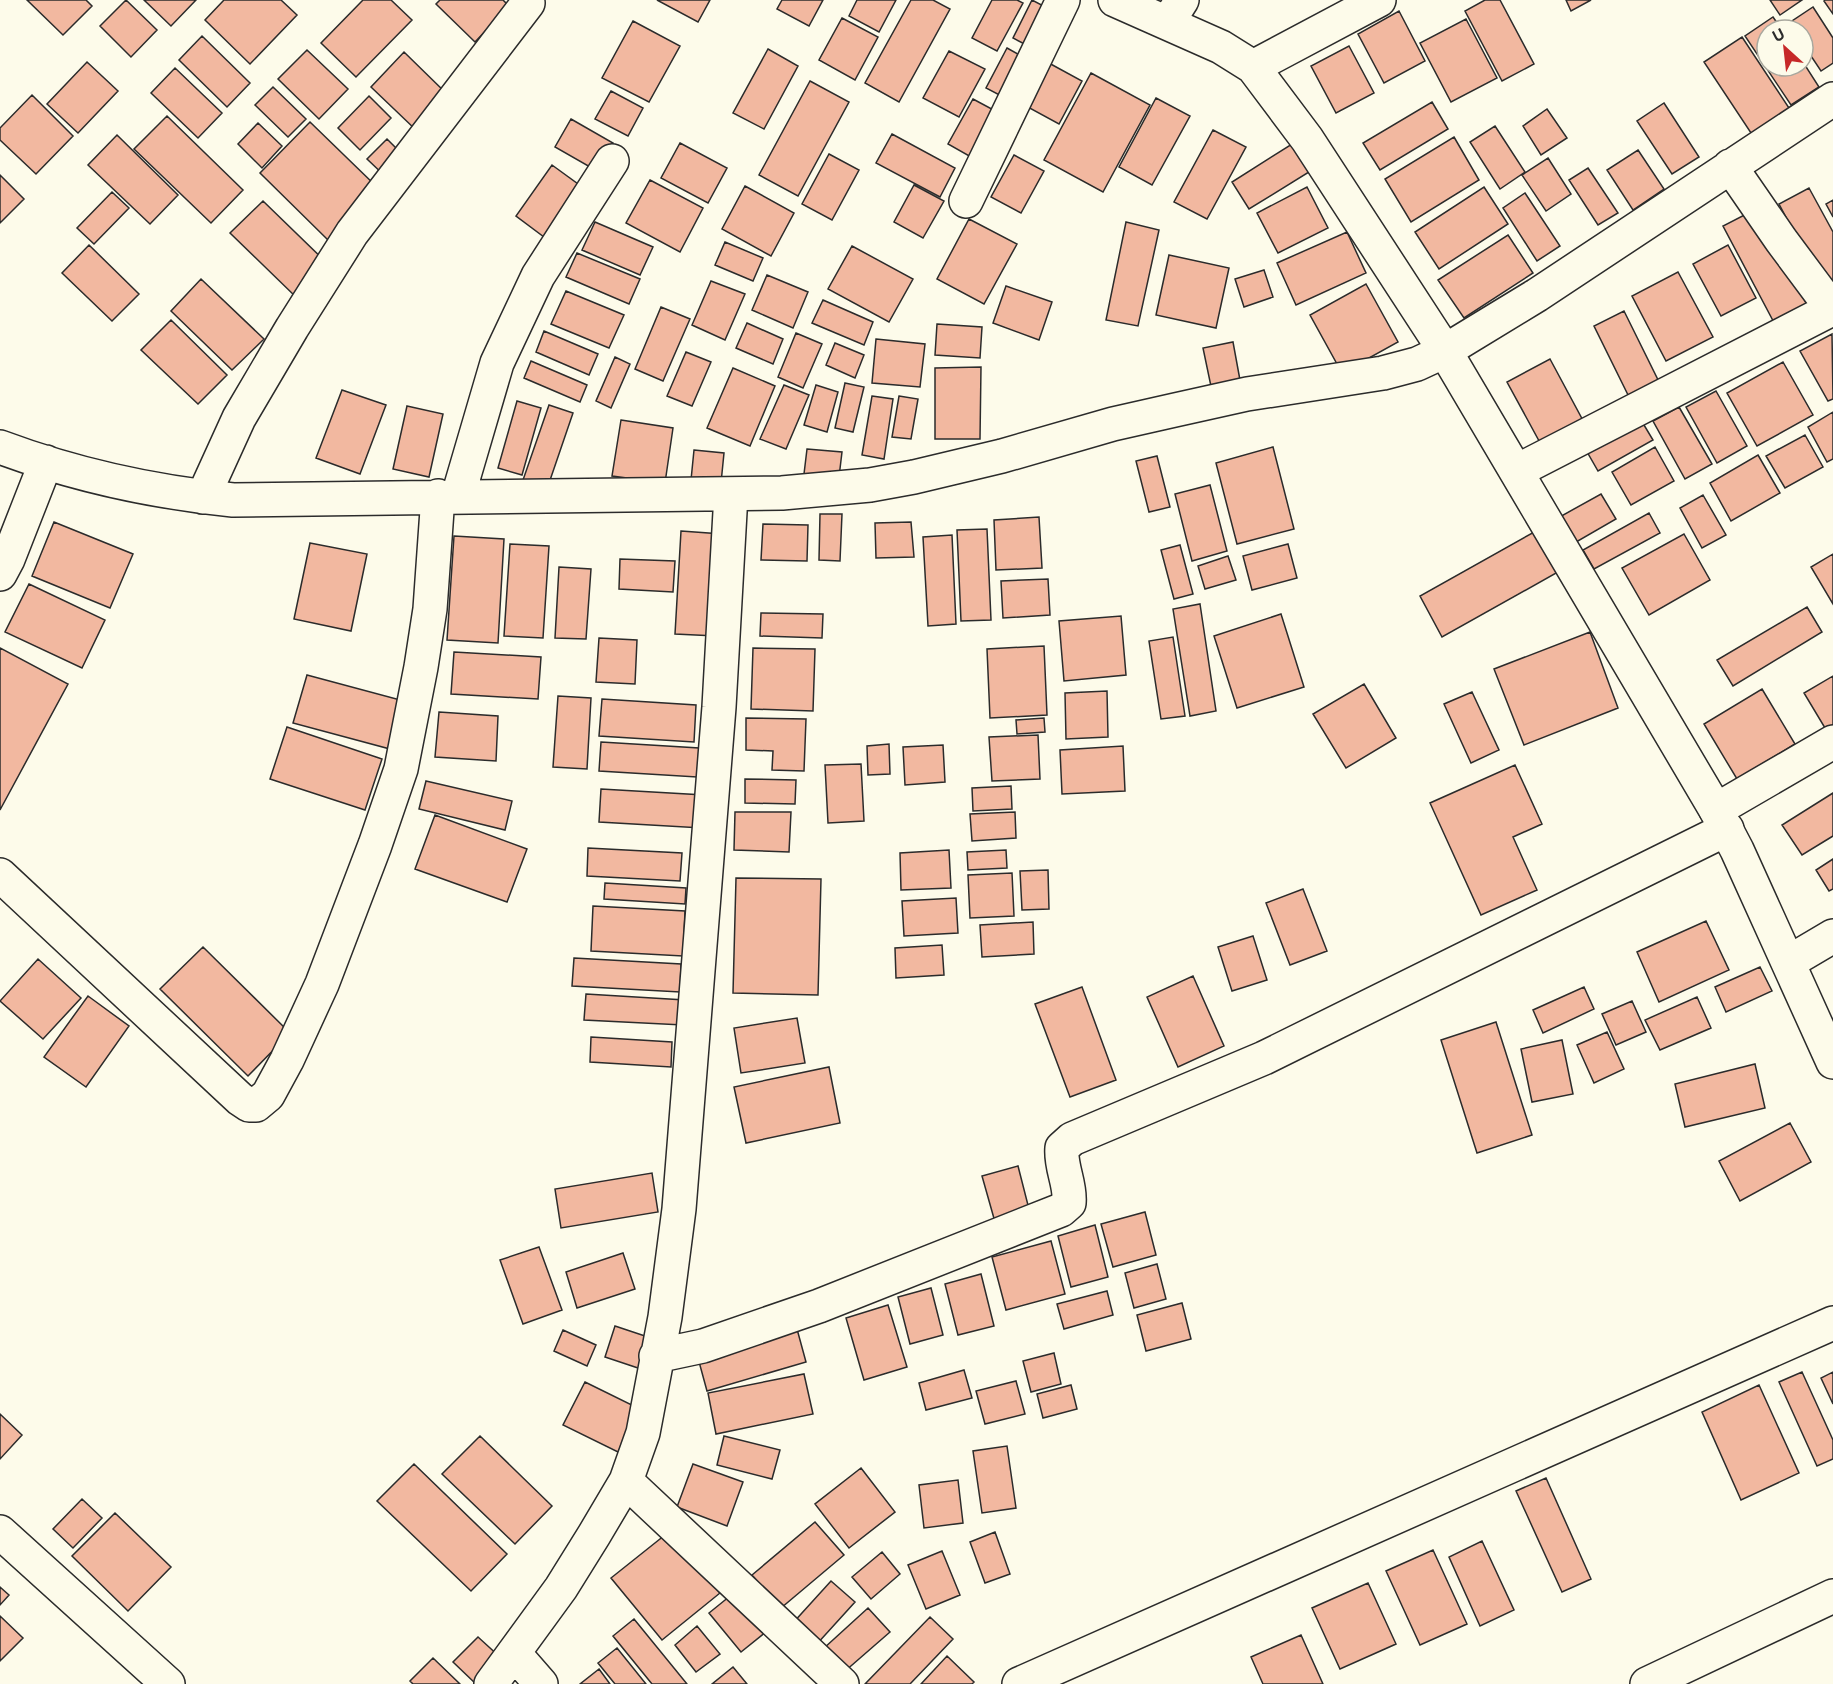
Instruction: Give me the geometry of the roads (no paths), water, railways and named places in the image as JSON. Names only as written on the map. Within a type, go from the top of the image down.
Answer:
[{"type":"street","points":[[966,201],[1063,0]]},
{"type":"street","points":[[1115,0],[1175,11],[1221,47],[1253,67],[1306,139],[1445,351],[1722,820],[1833,1062]]},
{"type":"street","points":[[1253,67],[1379,0]]},
{"type":"street","points":[[203,497],[239,418],[352,233],[528,3]]},
{"type":"street","points":[[0,447],[146,489],[233,500],[782,493],[870,485],[914,477],[1002,456],[1113,424],[1175,410],[1247,394],[1383,373],[1417,364],[1445,351],[1536,295],[1833,99]]},
{"type":"street","points":[[0,875],[240,1099],[249,1106],[256,1105],[268,1095],[322,984],[401,770],[421,667],[448,496],[497,363],[538,276],[612,161]]},
{"type":"street","points":[[1517,471],[1833,309],[1781,240],[1730,166]]},
{"type":"street","points":[[0,574],[46,462]]},
{"type":"street","points":[[491,1684],[561,1588],[626,1481],[643,1433],[665,1317],[679,1209],[719,707],[731,494]]},
{"type":"street","points":[[656,1356],[703,1346],[819,1306],[1061,1210],[1069,1203],[1070,1190],[1061,1159],[1062,1148],[1072,1139],[1264,1058],[1722,820],[1833,742]]},
{"type":"street","points":[[1789,962],[1833,936]]},
{"type":"street","points":[[1019,1684],[1833,1323]]},
{"type":"street","points":[[626,1481],[842,1684]]},
{"type":"street","points":[[0,1532],[168,1684]]},
{"type":"street","points":[[1647,1684],[1833,1596]]},
{"type":"street","points":[[514,1653],[541,1684]]}]
